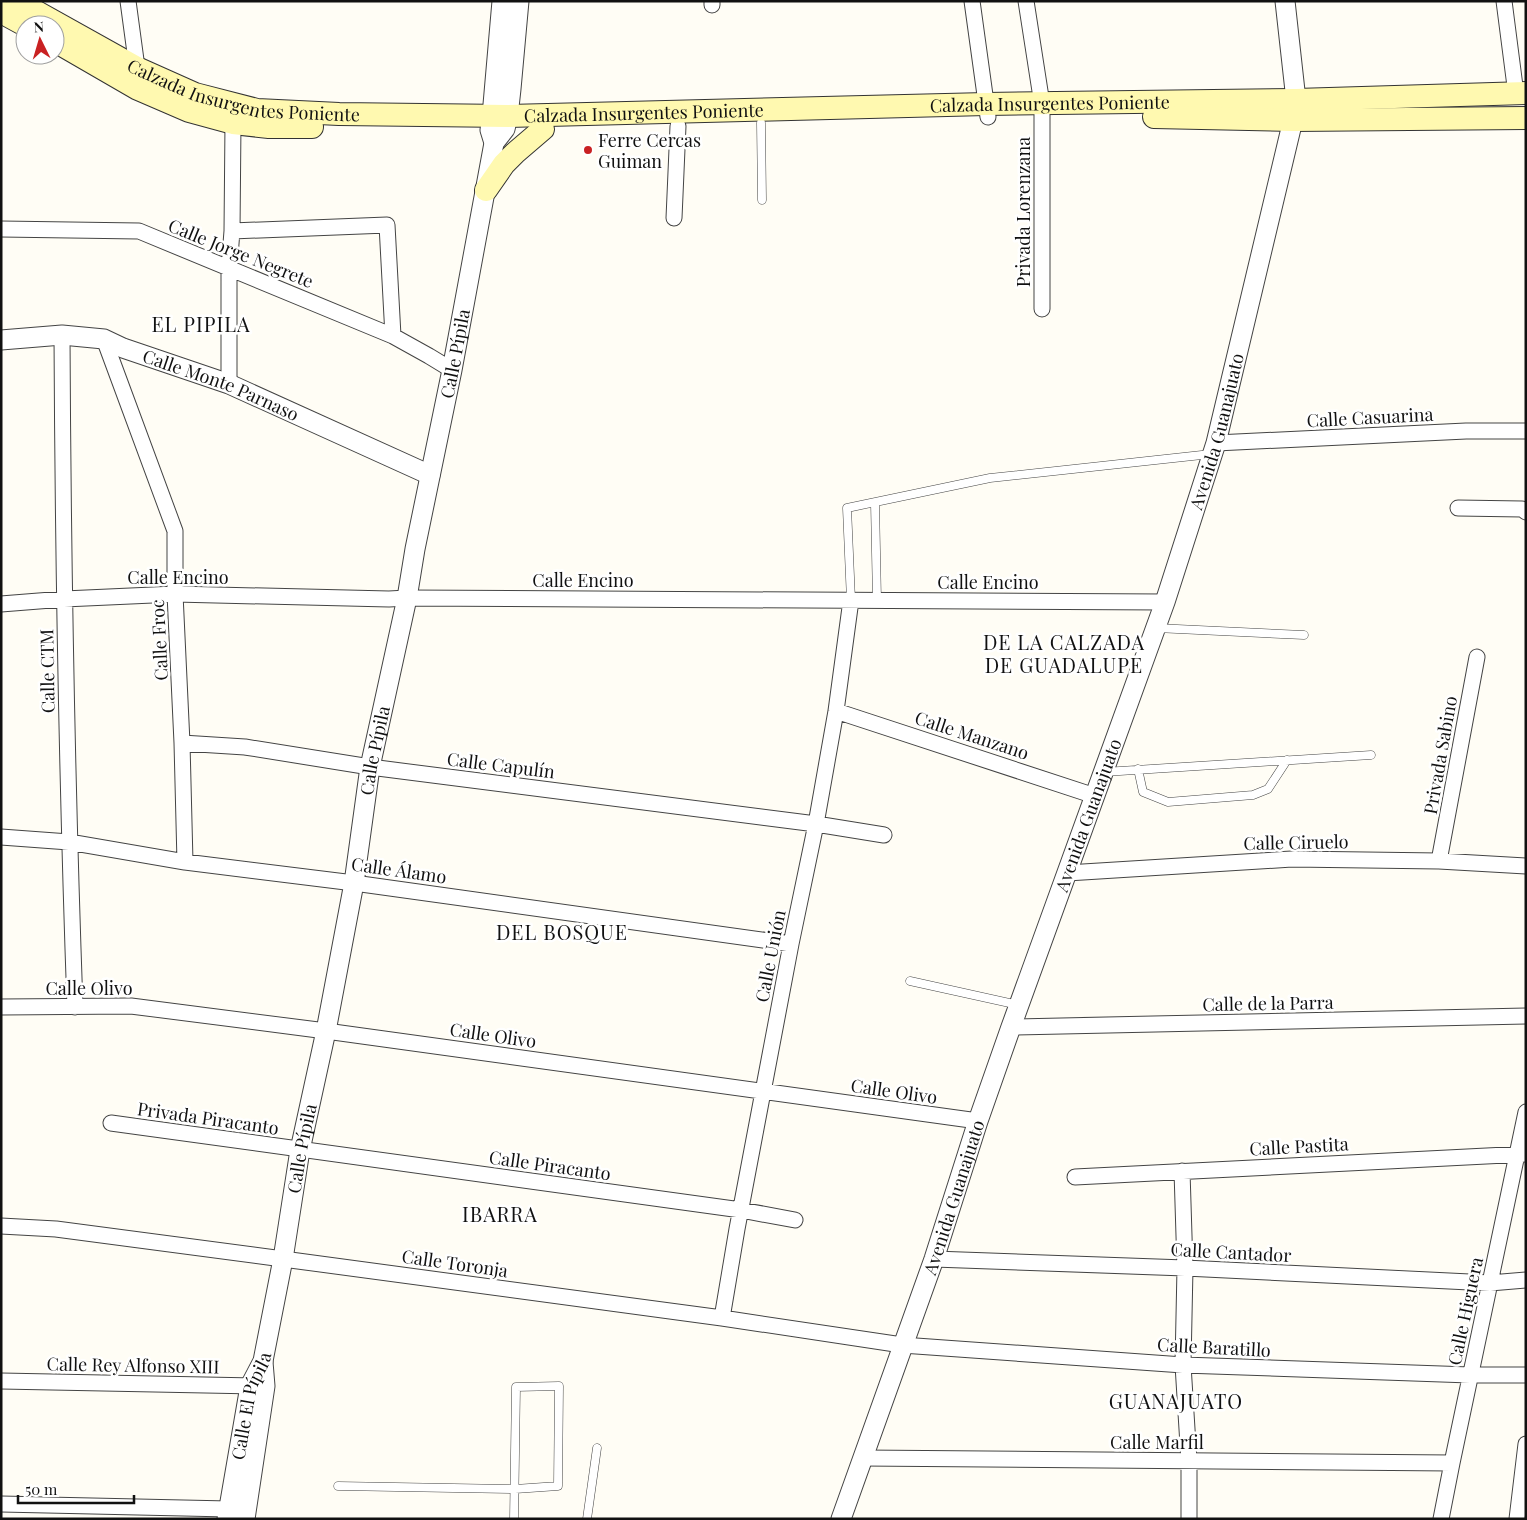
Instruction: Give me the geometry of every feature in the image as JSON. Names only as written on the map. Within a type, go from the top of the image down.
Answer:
[{"type":"main road","name":"Calzada Insurgentes Poniente","points":[[17,1],[188,111],[233,123],[269,127],[340,120]]},
{"type":"main road","points":[[1,12],[15,19]]},
{"type":"main road","name":"Calzada Insurgentes Poniente","points":[[65,46],[138,79],[257,110],[340,120],[542,129],[591,120],[678,126],[987,111]]},
{"type":"main road","points":[[1294,110],[1521,94]]},
{"type":"main road","name":"Calzada Insurgentes Poniente","points":[[498,127],[591,120],[1041,109],[1294,110]]},
{"type":"main road","points":[[1294,110],[1526,118]]},
{"type":"main road","points":[[486,190],[504,164],[542,129]]},
{"type":"street","points":[[128,1],[138,79]]},
{"type":"street","name":"Calle Pípila","points":[[263,1361],[283,1259],[300,1150],[326,1030],[354,883],[370,767],[407,598],[498,127],[502,1]]},
{"type":"street","name":"Calle Pípila","points":[[498,127],[512,89],[519,1]]},
{"type":"street","points":[[972,1],[987,111]]},
{"type":"street","name":"Privada Lorenzana","points":[[1026,1],[1041,109],[1042,309]]},
{"type":"street","name":"Avenida Guanajuato","points":[[841,1519],[934,1259],[978,1121],[1019,1005],[1156,628],[1214,449],[1294,110],[1285,1]]},
{"type":"street","points":[[1504,1],[1521,94]]},
{"type":"street","points":[[229,384],[229,269],[232,231],[233,123]]},
{"type":"street","points":[[674,218],[678,126]]},
{"type":"street","points":[[232,231],[387,225],[393,336]]},
{"type":"street","name":"Calle Jorge Negrete","points":[[1,228],[140,232],[393,336],[452,370]]},
{"type":"street","name":"Calle Monte Parnaso","points":[[1,340],[62,335],[104,338],[123,348],[229,384],[430,475]]},
{"type":"street","name":"Calle CTM","points":[[62,335],[64,599],[69,842],[75,1007]]},
{"type":"street","name":"Calle Froc","points":[[104,338],[175,531],[175,594],[186,862]]},
{"type":"street","name":"Calle Casuarina","points":[[1214,449],[1466,431],[1526,431]]},
{"type":"street","points":[[1458,508],[1522,509],[1526,512]]},
{"type":"street","name":"Calle Encino","points":[[1,604],[175,594],[380,599],[1165,602]]},
{"type":"street","name":"Calle Unión","points":[[722,1318],[740,1210],[816,824],[836,711],[850,600]]},
{"type":"street","name":"Privada Sabino","points":[[1439,861],[1477,657]]},
{"type":"street","name":"Calle Manzano","points":[[836,711],[1096,796]]},
{"type":"street","name":"Calle Capulín","points":[[182,743],[245,748],[370,767],[816,824],[884,835]]},
{"type":"street","name":"Calle Álamo","points":[[1,836],[69,842],[186,862],[354,883],[791,944]]},
{"type":"street","name":"Calle Ciruelo","points":[[1067,872],[1292,858],[1439,861],[1526,866]]},
{"type":"street","name":"Calle Olivo","points":[[1,1007],[132,1006],[326,1030],[978,1121]]},
{"type":"street","name":"Calle de la Parra","points":[[1011,1028],[1526,1016]]},
{"type":"street","name":"Calle Higuera","points":[[1441,1519],[1490,1283],[1521,1154],[1526,1112]]},
{"type":"street","name":"Privada Piracanto","points":[[111,1123],[300,1150]]},
{"type":"street","name":"Calle Piracanto","points":[[300,1150],[740,1210],[795,1220]]},
{"type":"street","name":"Calle Pastita","points":[[1075,1177],[1521,1154]]},
{"type":"street","points":[[1182,1171],[1185,1268],[1183,1365],[1189,1461],[1189,1519]]},
{"type":"street","name":"Calle Toronja","points":[[1,1226],[56,1229],[722,1318],[902,1345]]},
{"type":"street","name":"Calle Cantador","points":[[934,1259],[1185,1268],[1490,1283],[1526,1280]]},
{"type":"street","name":"Calle Baratillo","points":[[902,1345],[1183,1365],[1470,1375],[1526,1375]]},
{"type":"street","name":"Calle El Pípila","points":[[234,1516],[263,1361]]},
{"type":"street","name":"Calle Rey Alfonso XIII","points":[[1,1381],[258,1386]]},
{"type":"street","points":[[1517,1519],[1526,1444]]},
{"type":"street","name":"Calle Marfil","points":[[862,1458],[1452,1463]]},
{"type":"street","points":[[1,1504],[234,1516]]},
{"type":"lane","points":[[761,123],[762,200]]},
{"type":"lane","points":[[850,600],[847,508],[990,478],[1214,449]]},
{"type":"lane","points":[[875,502],[877,600]]},
{"type":"lane","points":[[1156,628],[1304,634]]},
{"type":"lane","points":[[1104,772],[1371,755]]},
{"type":"lane","points":[[1138,769],[1143,792],[1168,802],[1253,795],[1268,789],[1287,760]]},
{"type":"lane","points":[[910,982],[1019,1005]]},
{"type":"lane","points":[[338,1486],[515,1489],[558,1486],[559,1386],[516,1387],[515,1489],[514,1519]]},
{"type":"lane","points":[[587,1519],[598,1448]]},
{"type":"place","name":"Ferre Cercas Guiman","points":[[588,150]]},
{"type":"district","name":"EL PIPILA","points":[[201,323]]},
{"type":"district","name":"DE LA CALZADA DE GUADALUPE","points":[[1064,652]]},
{"type":"district","name":"DEL BOSQUE","points":[[562,931]]},
{"type":"district","name":"IBARRA","points":[[500,1213]]},
{"type":"district","name":"GUANAJUATO","points":[[1176,1400]]}]
